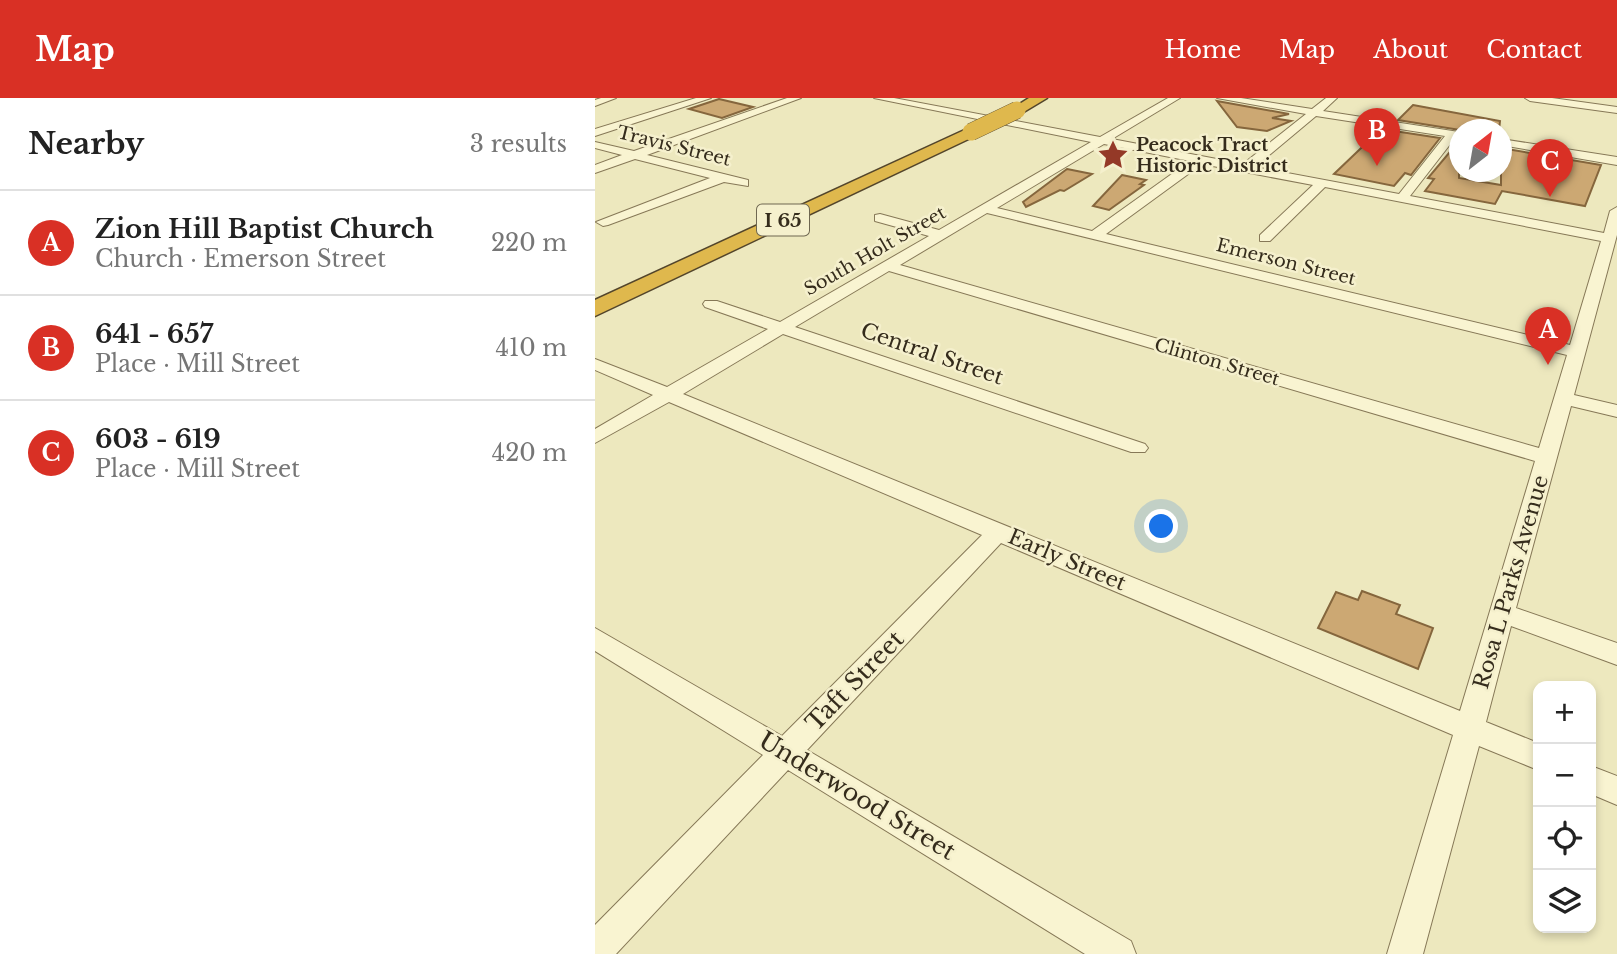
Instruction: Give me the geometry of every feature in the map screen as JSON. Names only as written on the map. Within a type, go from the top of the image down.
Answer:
[{"type":"highway","name":"I 65","points":[[595,289],[996,106],[1040,98]]},
{"type":"highway","name":"I 65","points":[[595,309],[971,132],[1015,104]]},
{"type":"street","points":[[595,103],[611,98]]},
{"type":"street","points":[[595,134],[706,98]]},
{"type":"street","points":[[595,169],[796,98]]},
{"type":"street","points":[[881,98],[1608,238]]},
{"type":"street","name":"South Holt Street","points":[[595,438],[1175,98]]},
{"type":"street","points":[[1221,98],[1449,134]]},
{"type":"street","points":[[1246,168],[1332,98]]},
{"type":"street","points":[[1530,98],[1617,110]]},
{"type":"street","points":[[1402,198],[1449,143]]},
{"type":"street","points":[[1512,144],[1617,161]]},
{"type":"street","name":"Travis Street","points":[[595,145],[744,183]]},
{"type":"street","points":[[1095,235],[1201,159]]},
{"type":"street","points":[[603,222],[722,178]]},
{"type":"street","points":[[1265,238],[1322,183]]},
{"type":"street","name":"Emerson Street","points":[[986,209],[1576,352]]},
{"type":"street","name":"Rosa L Parks Avenue","points":[[1405,954],[1576,352],[1608,273],[1608,238],[1617,211]]},
{"type":"street","points":[[880,218],[941,235]]},
{"type":"street","name":"Clinton Street","points":[[888,267],[1546,457]]},
{"type":"street","name":"Central Street","points":[[711,304],[1138,448]]},
{"type":"street","name":"Early Street","points":[[595,364],[1533,756]]},
{"type":"street","points":[[1563,398],[1617,411]]},
{"type":"street","name":"Taft Street","points":[[595,950],[998,531]]},
{"type":"street","points":[[1502,613],[1617,654]]},
{"type":"street","name":"Underwood Street","points":[[595,638],[1118,954]]},
{"type":"street","points":[[1596,782],[1617,791]]},
{"type":"building","points":[[719,99],[753,107],[722,118],[689,109]]},
{"type":"building","points":[[1217,101],[1289,114],[1272,118],[1291,121],[1267,131],[1237,127]]},
{"type":"building","points":[[1413,105],[1489,119],[1449,119],[1449,128],[1398,120]]},
{"type":"building","points":[[1381,129],[1440,138],[1411,175],[1405,173],[1394,186],[1334,174]]},
{"type":"building","points":[[1512,150],[1601,165],[1585,206],[1502,191],[1495,204],[1425,191],[1434,179],[1428,178],[1449,153],[1449,182],[1501,185],[1501,182],[1512,182]]},
{"type":"building","points":[[1067,169],[1092,174],[1064,191],[1060,190],[1026,207],[1023,202]]},
{"type":"building","points":[[1122,175],[1146,180],[1140,184],[1144,185],[1109,210],[1093,206]]},
{"type":"building","points":[[1362,591],[1400,605],[1396,614],[1433,628],[1418,669],[1318,628],[1336,592],[1358,600]]},
{"type":"place","name":"Peacock Tract Historic District","points":[[1113,155]]},
{"type":"place","name":"641 - 657","points":[[1377,166]]},
{"type":"place","name":"603 - 619","points":[[1550,197]]},
{"type":"place","name":"Zion Hill Baptist Church","points":[[1548,365]]}]
